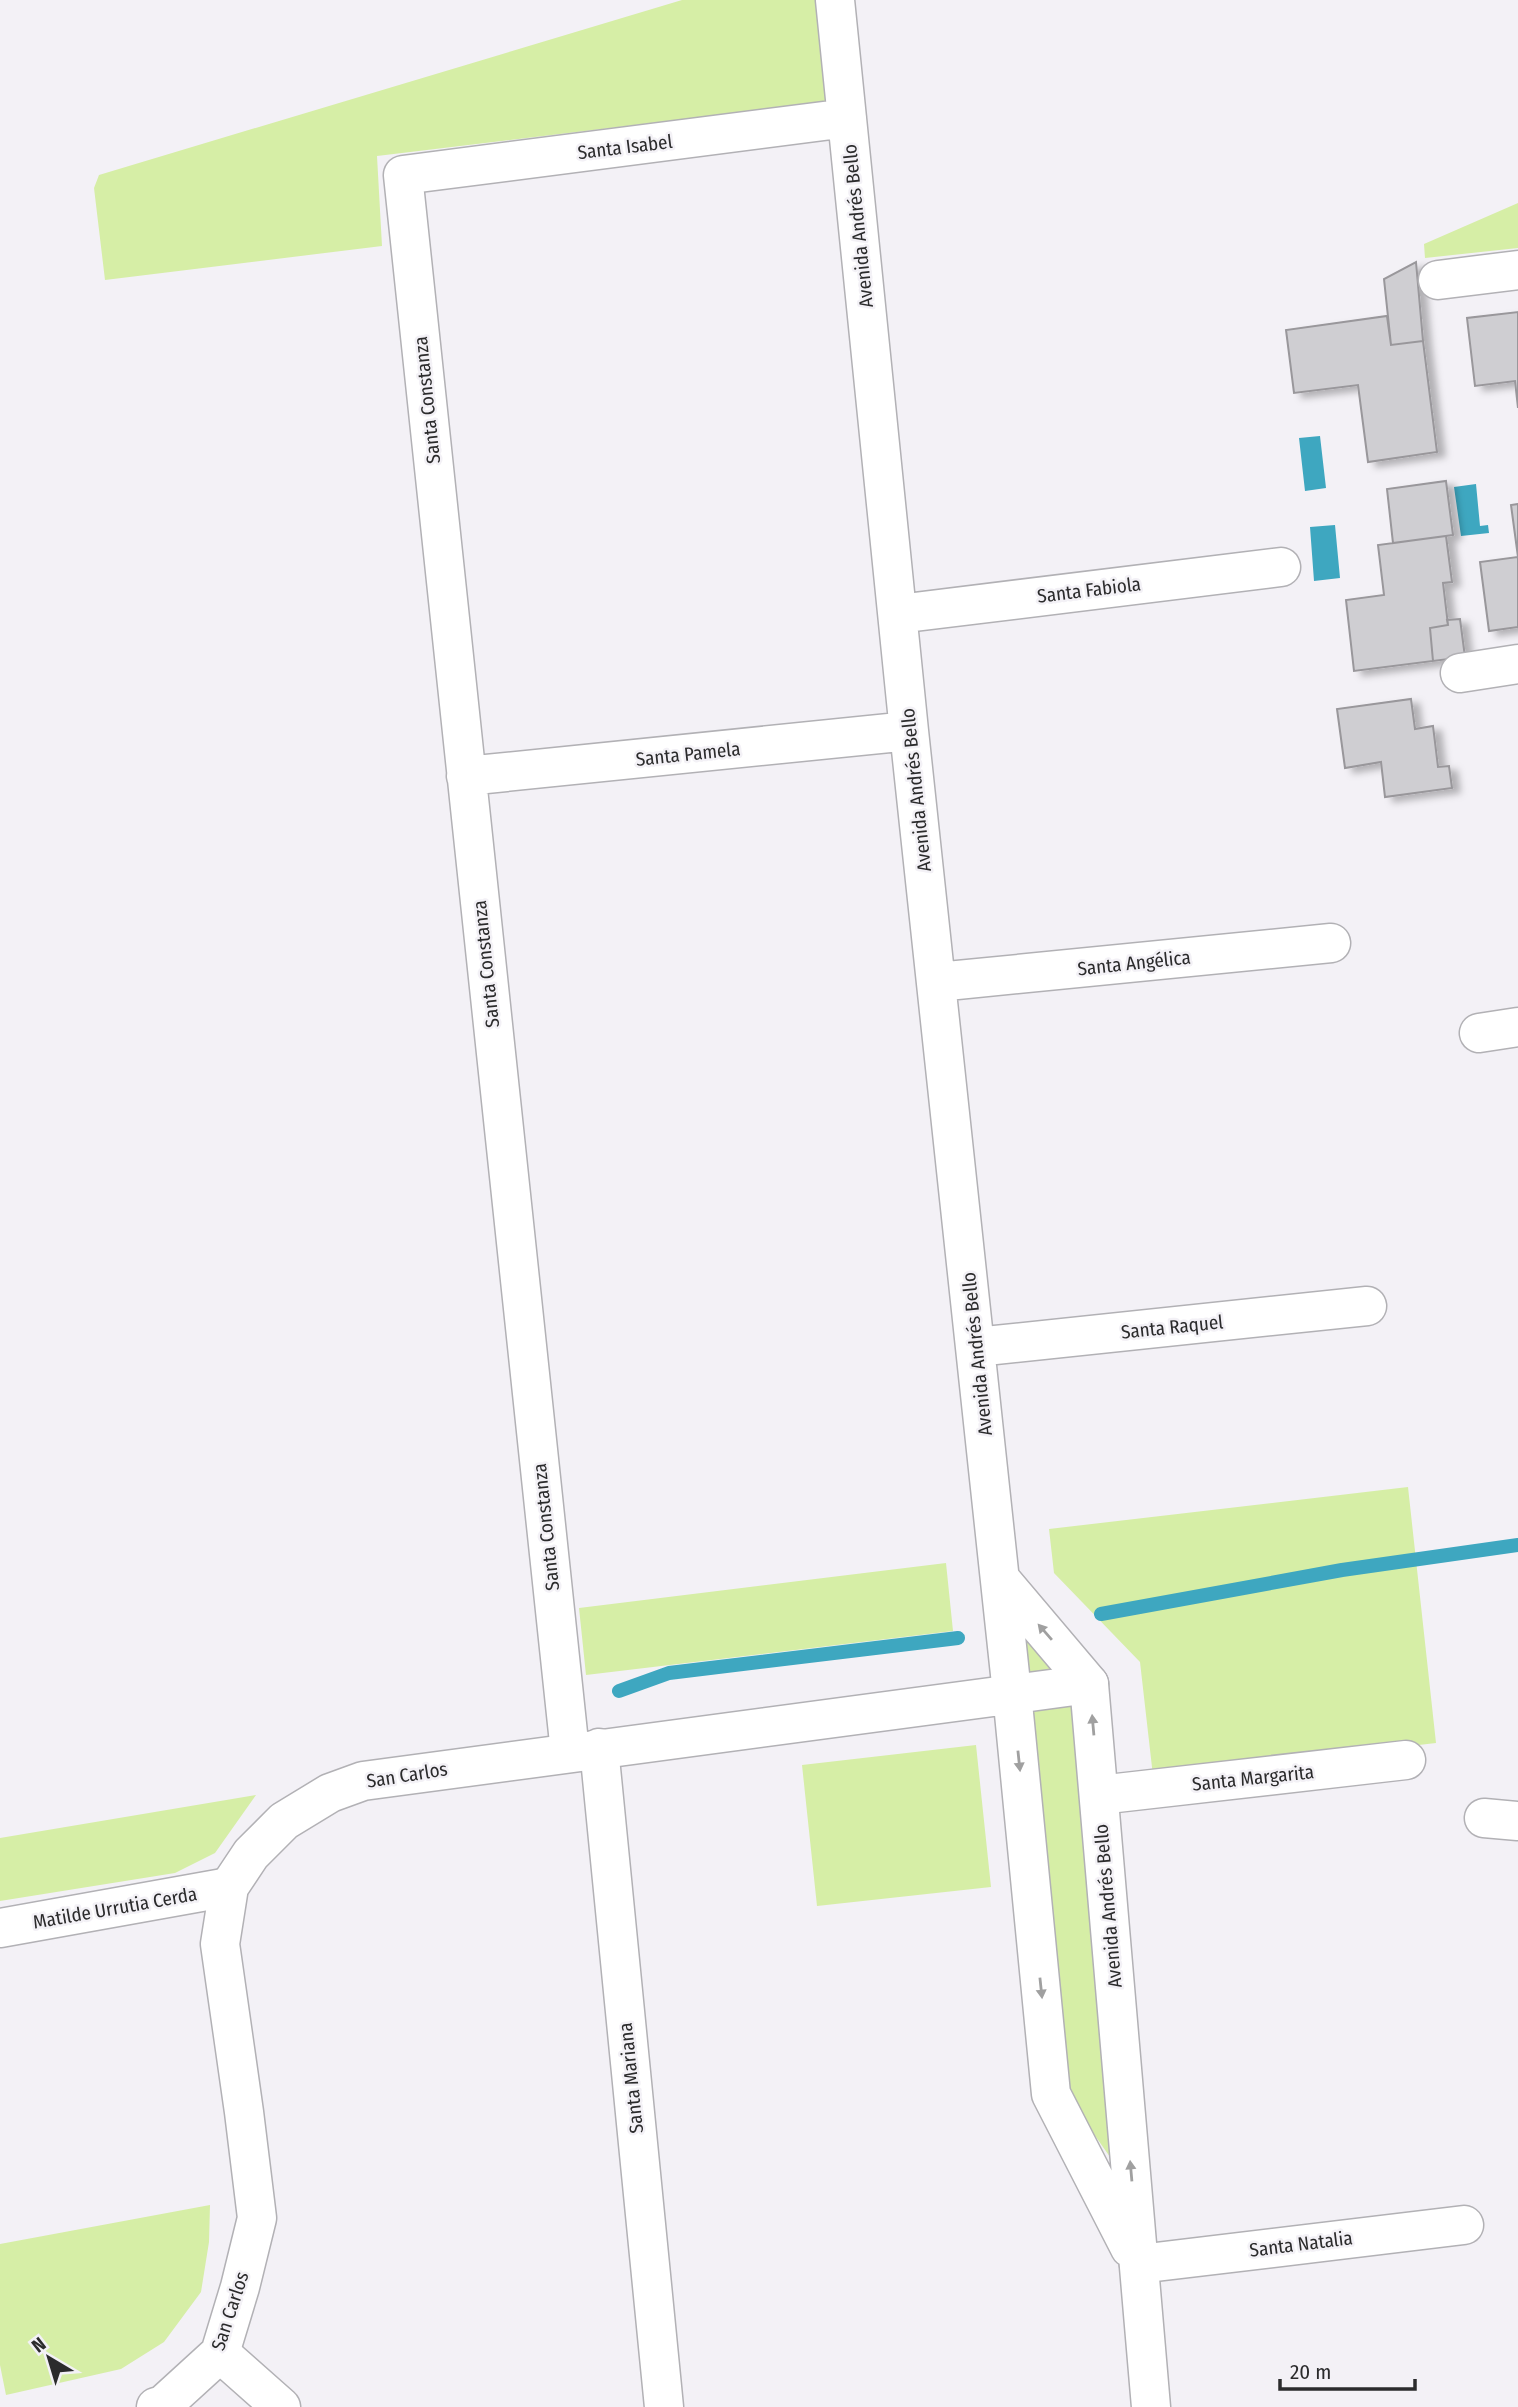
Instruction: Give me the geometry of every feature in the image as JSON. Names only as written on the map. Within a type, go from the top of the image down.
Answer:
[{"type":"street","name":"Avenida Andrés Bello","points":[[835,0],[909,731],[1001,1580],[1051,2094],[1139,2264]]},
{"type":"street","name":"Santa Isabel","points":[[403,175],[847,118]]},
{"type":"street","name":"Santa Constanza","points":[[403,175],[467,776],[584,1750]]},
{"type":"street","points":[[1438,280],[1518,270]]},
{"type":"street","name":"Santa Fabiola","points":[[898,614],[1281,567]]},
{"type":"street","points":[[1461,673],[1518,664]]},
{"type":"street","name":"Santa Pamela","points":[[467,776],[909,731]]},
{"type":"street","name":"Santa Angélica","points":[[937,982],[1331,943]]},
{"type":"street","points":[[1479,1033],[1518,1027]]},
{"type":"street","name":"Santa Raquel","points":[[976,1348],[1367,1306]]},
{"type":"street","points":[[1001,1580],[1089,1684]]},
{"type":"street","name":"Avenida Andrés Bello","points":[[1089,1684],[1151,2407]]},
{"type":"street","name":"San Carlos","points":[[156,2407],[163,2405],[220,2353],[257,2218],[220,1944],[229,1887],[251,1853],[284,1821],[330,1793],[363,1781],[1089,1684]]},
{"type":"street","name":"Santa Mariana","points":[[584,1750],[664,2407]]},
{"type":"street","name":"Santa Margarita","points":[[1099,1795],[1406,1760]]},
{"type":"street","name":"Matilde Urrutia Cerda","points":[[0,1928],[229,1887]]},
{"type":"street","name":"Santa Natalia","points":[[1139,2264],[1464,2225]]},
{"type":"street","points":[[220,2353],[281,2407]]},
{"type":"green space","points":[[682,0],[816,0],[826,102],[377,156],[382,246],[105,280],[94,188],[99,175]]},
{"type":"green space","points":[[1518,203],[1518,248],[1425,258],[1424,244]]},
{"type":"green space","points":[[1408,1487],[1436,1743],[1153,1776],[1140,1662],[1054,1573],[1049,1529]]},
{"type":"green space","points":[[946,1563],[953,1631],[586,1675],[579,1608]]},
{"type":"green space","points":[[1021,1618],[1088,1710],[1127,2181],[1067,2096]]},
{"type":"green space","points":[[976,1745],[991,1887],[817,1906],[802,1765]]},
{"type":"green space","points":[[256,1795],[215,1853],[175,1873],[0,1901],[0,1838]]},
{"type":"green space","points":[[210,2205],[209,2242],[201,2292],[164,2342],[121,2369],[6,2395],[0,2365],[0,2244]]},
{"type":"water","points":[[1320,436],[1326,488],[1305,491],[1299,438]]},
{"type":"water","points":[[1476,484],[1480,526],[1488,525],[1489,533],[1461,536],[1454,487]]},
{"type":"water","points":[[1335,525],[1340,578],[1314,581],[1310,527]]},
{"type":"building","points":[[1416,262],[1423,341],[1391,345],[1384,279]]},
{"type":"building","points":[[1518,312],[1518,408],[1515,381],[1475,386],[1467,318]]},
{"type":"building","points":[[1387,316],[1391,345],[1423,341],[1437,452],[1368,462],[1358,385],[1294,393],[1286,330]]},
{"type":"building","points":[[1446,481],[1453,535],[1393,543],[1387,489]]},
{"type":"building","points":[[1518,504],[1518,557],[1511,505]]},
{"type":"building","points":[[1446,536],[1452,582],[1443,583],[1448,625],[1430,628],[1433,661],[1354,671],[1346,600],[1384,595],[1378,545]]},
{"type":"building","points":[[1518,557],[1518,627],[1489,631],[1480,562]]},
{"type":"building","points":[[1460,619],[1465,657],[1433,661],[1430,628],[1448,625],[1447,620]]},
{"type":"building","points":[[1411,699],[1415,729],[1433,726],[1438,767],[1449,766],[1452,788],[1385,797],[1381,762],[1345,768],[1337,709]]},
{"type":"waterway","points":[[1101,1614],[1342,1570],[1518,1545]]},
{"type":"waterway","points":[[619,1691],[669,1673],[958,1638]]}]
